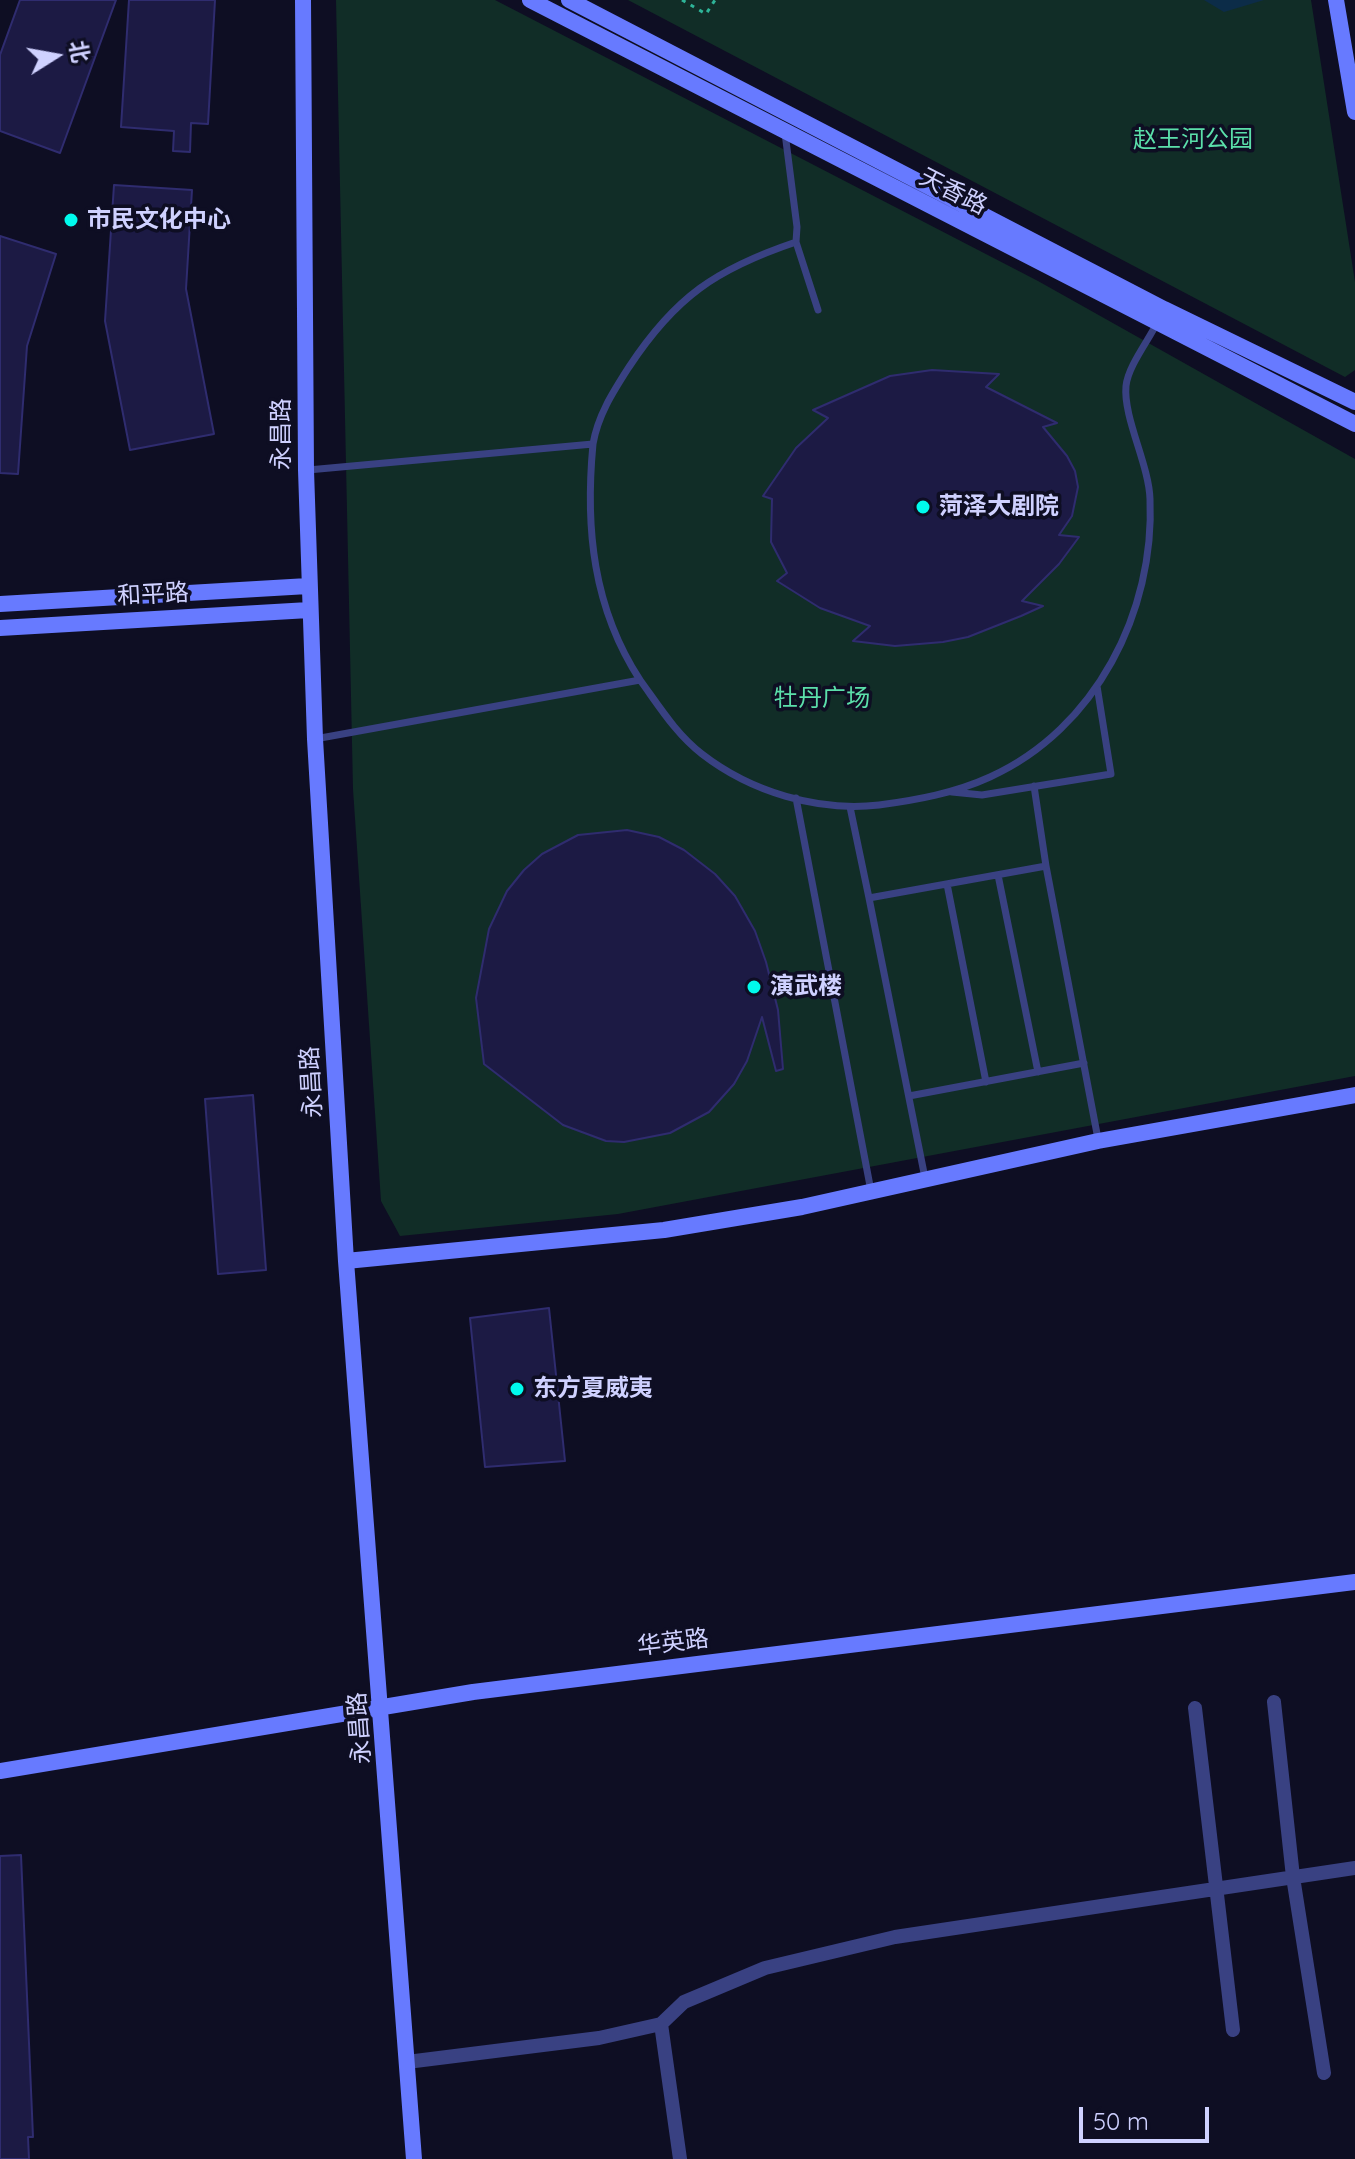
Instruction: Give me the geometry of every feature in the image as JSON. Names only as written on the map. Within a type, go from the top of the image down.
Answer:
[{"type":"main road","name":"永昌路","points":[[303,0],[306,470],[315,739],[346,1261],[414,2159]]},
{"type":"main road","name":"天香路","points":[[530,0],[785,131],[1160,317],[1355,402]]},
{"type":"main road","name":"天香路","points":[[569,0],[782,111],[1355,424]]},
{"type":"main road","points":[[1336,0],[1355,112]]},
{"type":"main road","name":"和平路","points":[[0,604],[308,586]]},
{"type":"main road","name":"和平路","points":[[0,628],[309,610]]},
{"type":"main road","points":[[346,1261],[664,1230],[802,1207],[1098,1141],[1355,1095]]},
{"type":"main road","name":"华英路","points":[[0,1771],[473,1692],[1355,1582]]},
{"type":"street","points":[[1274,1702],[1293,1877],[1324,2073]]},
{"type":"street","points":[[1195,1708],[1233,2030]]},
{"type":"street","points":[[407,2062],[599,2038],[661,2024],[684,2002],[765,1968],[895,1937],[1355,1868]]},
{"type":"street","points":[[661,2024],[680,2159]]},
{"type":"lane","points":[[782,111],[797,227],[796,242],[818,310]]},
{"type":"lane","points":[[796,242],[733,266],[692,293],[656,325],[596,424],[589,514],[599,592],[626,658],[671,724],[702,754],[735,775],[817,805],[850,807],[950,792],[991,777],[1017,762],[1070,721],[1097,686],[1127,635],[1141,599],[1150,537],[1150,496],[1126,384],[1160,317]]},
{"type":"lane","points":[[306,470],[593,444]]},
{"type":"lane","points":[[315,739],[640,680]]},
{"type":"lane","points":[[950,792],[982,795],[1111,774],[1097,686]]},
{"type":"lane","points":[[1034,786],[1098,1141]]},
{"type":"lane","points":[[796,798],[871,1191]]},
{"type":"lane","points":[[850,807],[925,1179]]},
{"type":"lane","points":[[869,898],[1046,866]]},
{"type":"lane","points":[[998,875],[1038,1072]]},
{"type":"lane","points":[[947,884],[986,1082]]},
{"type":"lane","points":[[909,1096],[1084,1063]]},
{"type":"path","points":[[682,0],[706,14],[715,0]]},
{"type":"green space","name":"牡丹广场","points":[[336,0],[495,0],[1038,281],[1355,459],[1355,1076],[618,1214],[400,1236],[381,1201],[353,789]]},
{"type":"green space","name":"赵王河公园","points":[[628,0],[1311,0],[1355,282],[1355,370],[1345,377]]},
{"type":"water","points":[[1204,0],[1264,0],[1224,12]]},
{"type":"building","points":[[20,0],[116,0],[60,153],[0,131],[0,55]]},
{"type":"building","points":[[129,0],[215,0],[208,124],[191,123],[190,152],[173,151],[174,131],[121,127]]},
{"type":"building","points":[[114,185],[192,190],[186,289],[214,434],[130,450],[105,321]]},
{"type":"building","points":[[0,236],[56,254],[27,346],[18,474],[0,473]]},
{"type":"building","name":"菏泽大剧院","points":[[932,370],[999,374],[986,387],[1057,423],[1043,427],[1067,456],[1075,471],[1078,487],[1072,516],[1059,535],[1079,537],[1059,564],[1022,601],[1043,606],[968,637],[943,642],[895,646],[853,641],[870,626],[820,608],[777,581],[787,573],[771,542],[772,499],[763,496],[796,448],[828,418],[813,410],[890,376]]},
{"type":"building","points":[[627,830],[659,837],[684,850],[715,874],[735,896],[755,931],[766,962],[778,1010],[783,1069],[776,1071],[762,1017],[747,1061],[734,1084],[709,1112],[670,1133],[624,1142],[606,1141],[563,1125],[484,1064],[476,998],[489,929],[507,891],[524,870],[542,854],[578,835]]},
{"type":"building","points":[[253,1095],[266,1270],[218,1274],[205,1099]]},
{"type":"building","name":"东方夏威夷","points":[[549,1308],[565,1461],[485,1467],[470,1318]]},
{"type":"building","points":[[21,1855],[33,2137],[28,2137],[29,2159],[0,2159],[0,1856]]},
{"type":"place","name":"市民文化中心","points":[[71,220]]},
{"type":"place","name":"菏泽大剧院","points":[[923,507]]},
{"type":"place","name":"演武楼","points":[[754,987]]},
{"type":"place","name":"东方夏威夷","points":[[517,1389]]}]
